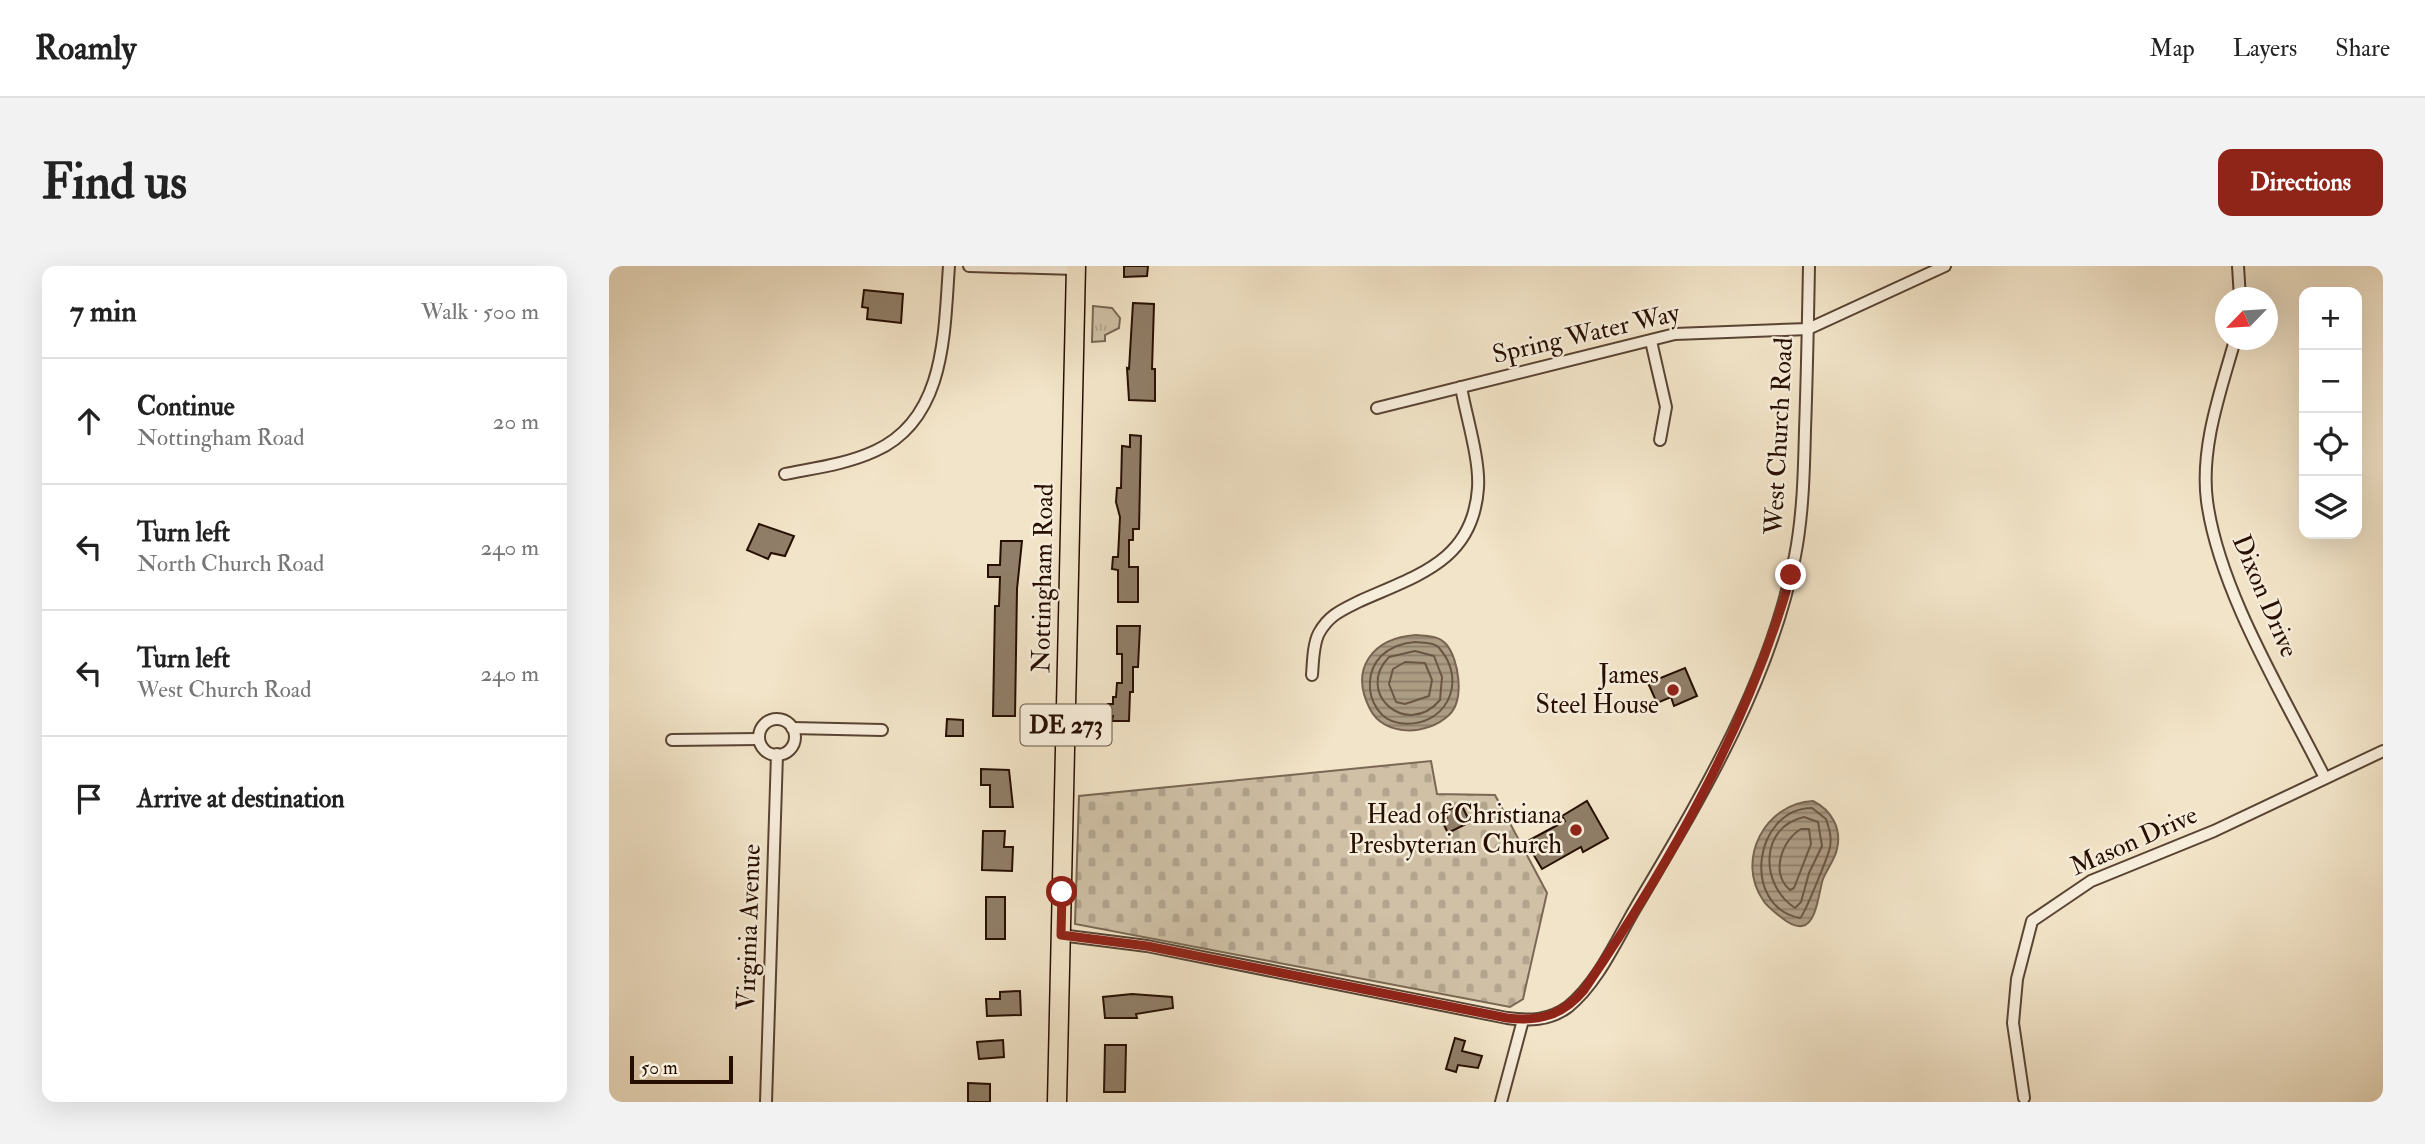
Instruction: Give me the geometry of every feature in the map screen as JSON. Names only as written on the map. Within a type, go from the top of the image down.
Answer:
[{"type":"main road","name":"Nottingham Road","points":[[1057,1102],[1076,268]]},
{"type":"street","points":[[785,474],[876,451],[913,422],[928,398],[938,368],[949,266]]},
{"type":"street","points":[[969,266],[1076,268]]},
{"type":"street","name":"West Church Road","points":[[1523,1020],[1554,1015],[1570,1005],[1584,990],[1693,810],[1748,698],[1786,592],[1798,538],[1804,471],[1809,266]]},
{"type":"street","points":[[1808,328],[1945,266]]},
{"type":"street","points":[[2238,266],[2239,287]]},
{"type":"street","name":"Spring Water Way","points":[[1377,408],[1697,331],[1808,328]]},
{"type":"street","points":[[1651,341],[1666,407],[1660,440]]},
{"type":"street","name":"Dixon Drive","points":[[2232,350],[2212,426],[2206,499],[2224,570],[2325,778]]},
{"type":"street","points":[[1312,675],[1317,635],[1333,614],[1430,569],[1453,552],[1466,536],[1476,508],[1478,483],[1461,387]]},
{"type":"street","points":[[778,754],[767,752],[759,739],[761,727],[771,720],[783,720],[792,728],[882,730]]},
{"type":"street","name":"Virginia Avenue","points":[[766,1102],[778,754],[792,745],[792,728]]},
{"type":"street","points":[[672,740],[759,739]]},
{"type":"street","name":"Mason Drive","points":[[2024,1097],[2013,1023],[2017,979],[2032,921],[2091,880],[2214,831],[2383,751]]},
{"type":"street","points":[[1061,935],[1125,942],[1523,1020],[1501,1102]]},
{"type":"green space","points":[[1093,306],[1112,308],[1120,318],[1119,328],[1105,335],[1105,341],[1092,342]]},
{"type":"green space","points":[[1431,761],[1437,794],[1495,795],[1547,893],[1523,999],[1510,1007],[1075,924],[1079,796]]},
{"type":"water","points":[[1416,635],[1439,639],[1451,651],[1457,669],[1457,700],[1449,715],[1440,722],[1418,730],[1395,729],[1385,725],[1370,709],[1362,681],[1364,668],[1377,649],[1388,642]]},
{"type":"water","points":[[1813,801],[1825,809],[1834,820],[1838,841],[1835,856],[1823,879],[1814,913],[1807,924],[1799,926],[1784,920],[1763,900],[1755,884],[1752,868],[1754,851],[1769,822],[1796,804]]},
{"type":"building","points":[[1124,266],[1148,266],[1147,276],[1124,277]]},
{"type":"building","points":[[864,290],[903,294],[901,323],[867,319],[868,308],[862,307]]},
{"type":"building","points":[[1133,303],[1154,304],[1152,369],[1155,369],[1155,401],[1129,400],[1127,368],[1129,369]]},
{"type":"building","points":[[1130,435],[1141,436],[1139,529],[1133,529],[1133,540],[1129,540],[1129,567],[1138,567],[1138,602],[1118,602],[1118,570],[1112,569],[1113,557],[1118,557],[1120,517],[1116,502],[1117,488],[1121,488],[1122,446],[1130,447]]},
{"type":"building","points":[[759,524],[794,536],[785,556],[771,553],[768,559],[747,550]]},
{"type":"building","points":[[1001,541],[1022,541],[1017,589],[1015,716],[993,716],[995,606],[999,606],[1000,577],[988,577],[988,565],[1000,565]]},
{"type":"building","points":[[1117,626],[1140,626],[1138,667],[1133,667],[1129,721],[1112,721],[1113,716],[1108,716],[1108,704],[1113,704],[1113,697],[1116,697],[1117,683],[1122,683],[1122,654],[1117,654]]},
{"type":"building","name":"James Steel House","points":[[1685,668],[1697,696],[1674,706],[1671,697],[1657,703],[1648,683]]},
{"type":"building","points":[[947,719],[963,720],[963,736],[946,736]]},
{"type":"building","points":[[981,769],[1009,770],[1013,807],[990,807],[990,785],[981,785]]},
{"type":"building","name":"Head of Christiana Presbyterian Church","points":[[1587,801],[1608,838],[1583,852],[1581,847],[1542,869],[1526,842],[1565,821],[1562,816]]},
{"type":"building","points":[[1461,804],[1470,822],[1448,833],[1442,821],[1447,818],[1444,812]]},
{"type":"building","points":[[983,831],[1005,831],[1004,847],[1013,847],[1012,871],[982,870]]},
{"type":"building","points":[[986,897],[1005,897],[1005,939],[986,939]]},
{"type":"building","points":[[1020,991],[1021,1015],[987,1016],[986,999],[1000,999],[1000,992]]},
{"type":"building","points":[[1132,994],[1172,997],[1173,1008],[1136,1014],[1137,1018],[1105,1018],[1103,997]]},
{"type":"building","points":[[1455,1038],[1465,1041],[1462,1051],[1482,1056],[1478,1068],[1458,1065],[1456,1072],[1446,1069]]},
{"type":"building","points":[[1003,1040],[1004,1057],[979,1059],[977,1042]]},
{"type":"building","points":[[1105,1045],[1126,1045],[1125,1092],[1104,1092]]},
{"type":"building","points":[[968,1083],[990,1084],[990,1102],[968,1102]]},
{"type":"place","name":"James Steel House","points":[[1673,690]]},
{"type":"place","name":"Head of Christiana Presbyterian Church","points":[[1576,830]]},
{"type":"route","points":[[1062,892],[1061,935],[1147,946],[1507,1018],[1535,1020],[1554,1015],[1570,1005],[1584,990],[1621,934],[1693,810],[1748,698],[1779,616],[1791,575]]}]
